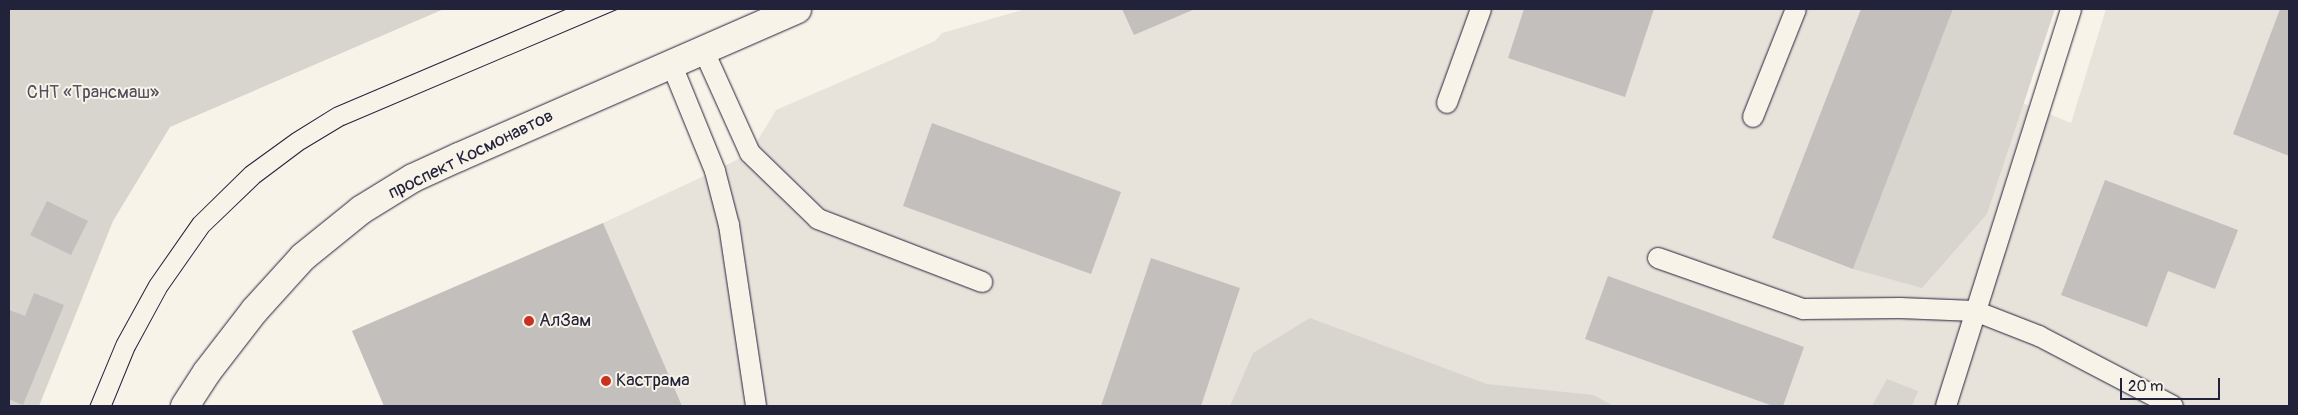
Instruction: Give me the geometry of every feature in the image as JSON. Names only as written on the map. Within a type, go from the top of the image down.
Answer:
[{"type":"main road","name":"проспект Космонавтов","points":[[185,406],[207,372],[255,310],[303,257],[361,210],[413,178],[797,9]]},
{"type":"lane","points":[[1446,103],[1482,9]]},
{"type":"lane","points":[[1753,117],[1796,9]]},
{"type":"lane","points":[[1946,406],[2071,9]]},
{"type":"lane","points":[[703,49],[750,153],[818,219],[982,282]]},
{"type":"lane","points":[[671,63],[715,172],[729,225],[756,406]]},
{"type":"lane","points":[[1658,258],[1803,309],[1900,308],[1975,311],[2038,336],[2172,406]]},
{"type":"shaded area","points":[[1026,9],[2006,9],[1979,85],[2071,123],[2106,9],[2289,9],[2289,406],[384,406],[352,331],[603,223],[750,153],[776,110],[935,41],[942,33]]},
{"type":"green space","name":"СНТ «Трансмаш»","points":[[9,9],[444,9],[170,127],[113,221],[39,406],[9,406]]},
{"type":"green space","points":[[1953,9],[2055,9],[1987,214],[1922,288],[1853,269]]},
{"type":"green space","points":[[1310,318],[1487,384],[1593,395],[1614,406],[1230,406],[1253,353]]},
{"type":"green space","points":[[1887,379],[1918,391],[1912,406],[1872,406]]},
{"type":"building","points":[[1122,9],[1195,9],[1134,35]]},
{"type":"building","points":[[1524,9],[1654,9],[1625,97],[1508,58]]},
{"type":"building","points":[[1861,9],[1953,9],[1853,269],[1772,238]]},
{"type":"building","points":[[2280,9],[2289,9],[2289,156],[2233,134]]},
{"type":"building","points":[[932,123],[1121,192],[1091,274],[903,206]]},
{"type":"building","points":[[2105,180],[2238,230],[2215,289],[2168,271],[2147,327],[2061,295]]},
{"type":"building","points":[[47,201],[88,221],[71,255],[30,235]]},
{"type":"building","points":[[603,223],[682,406],[384,406],[352,331]]},
{"type":"building","points":[[1151,258],[1240,288],[1201,406],[1101,406]]},
{"type":"building","points":[[1608,276],[1804,347],[1783,406],[1773,406],[1585,339]]},
{"type":"building","points":[[34,293],[64,305],[23,405],[9,399],[9,310],[25,316]]},
{"type":"tram line","points":[[89,406],[116,341],[149,281],[193,218],[245,167],[292,133],[334,107],[565,9]]},
{"type":"tram line","points":[[111,406],[134,350],[166,291],[208,231],[259,182],[303,149],[343,125],[616,9]]},
{"type":"place","name":"АлЗам","points":[[529,321]]},
{"type":"place","name":"Кастрама","points":[[606,381]]}]
